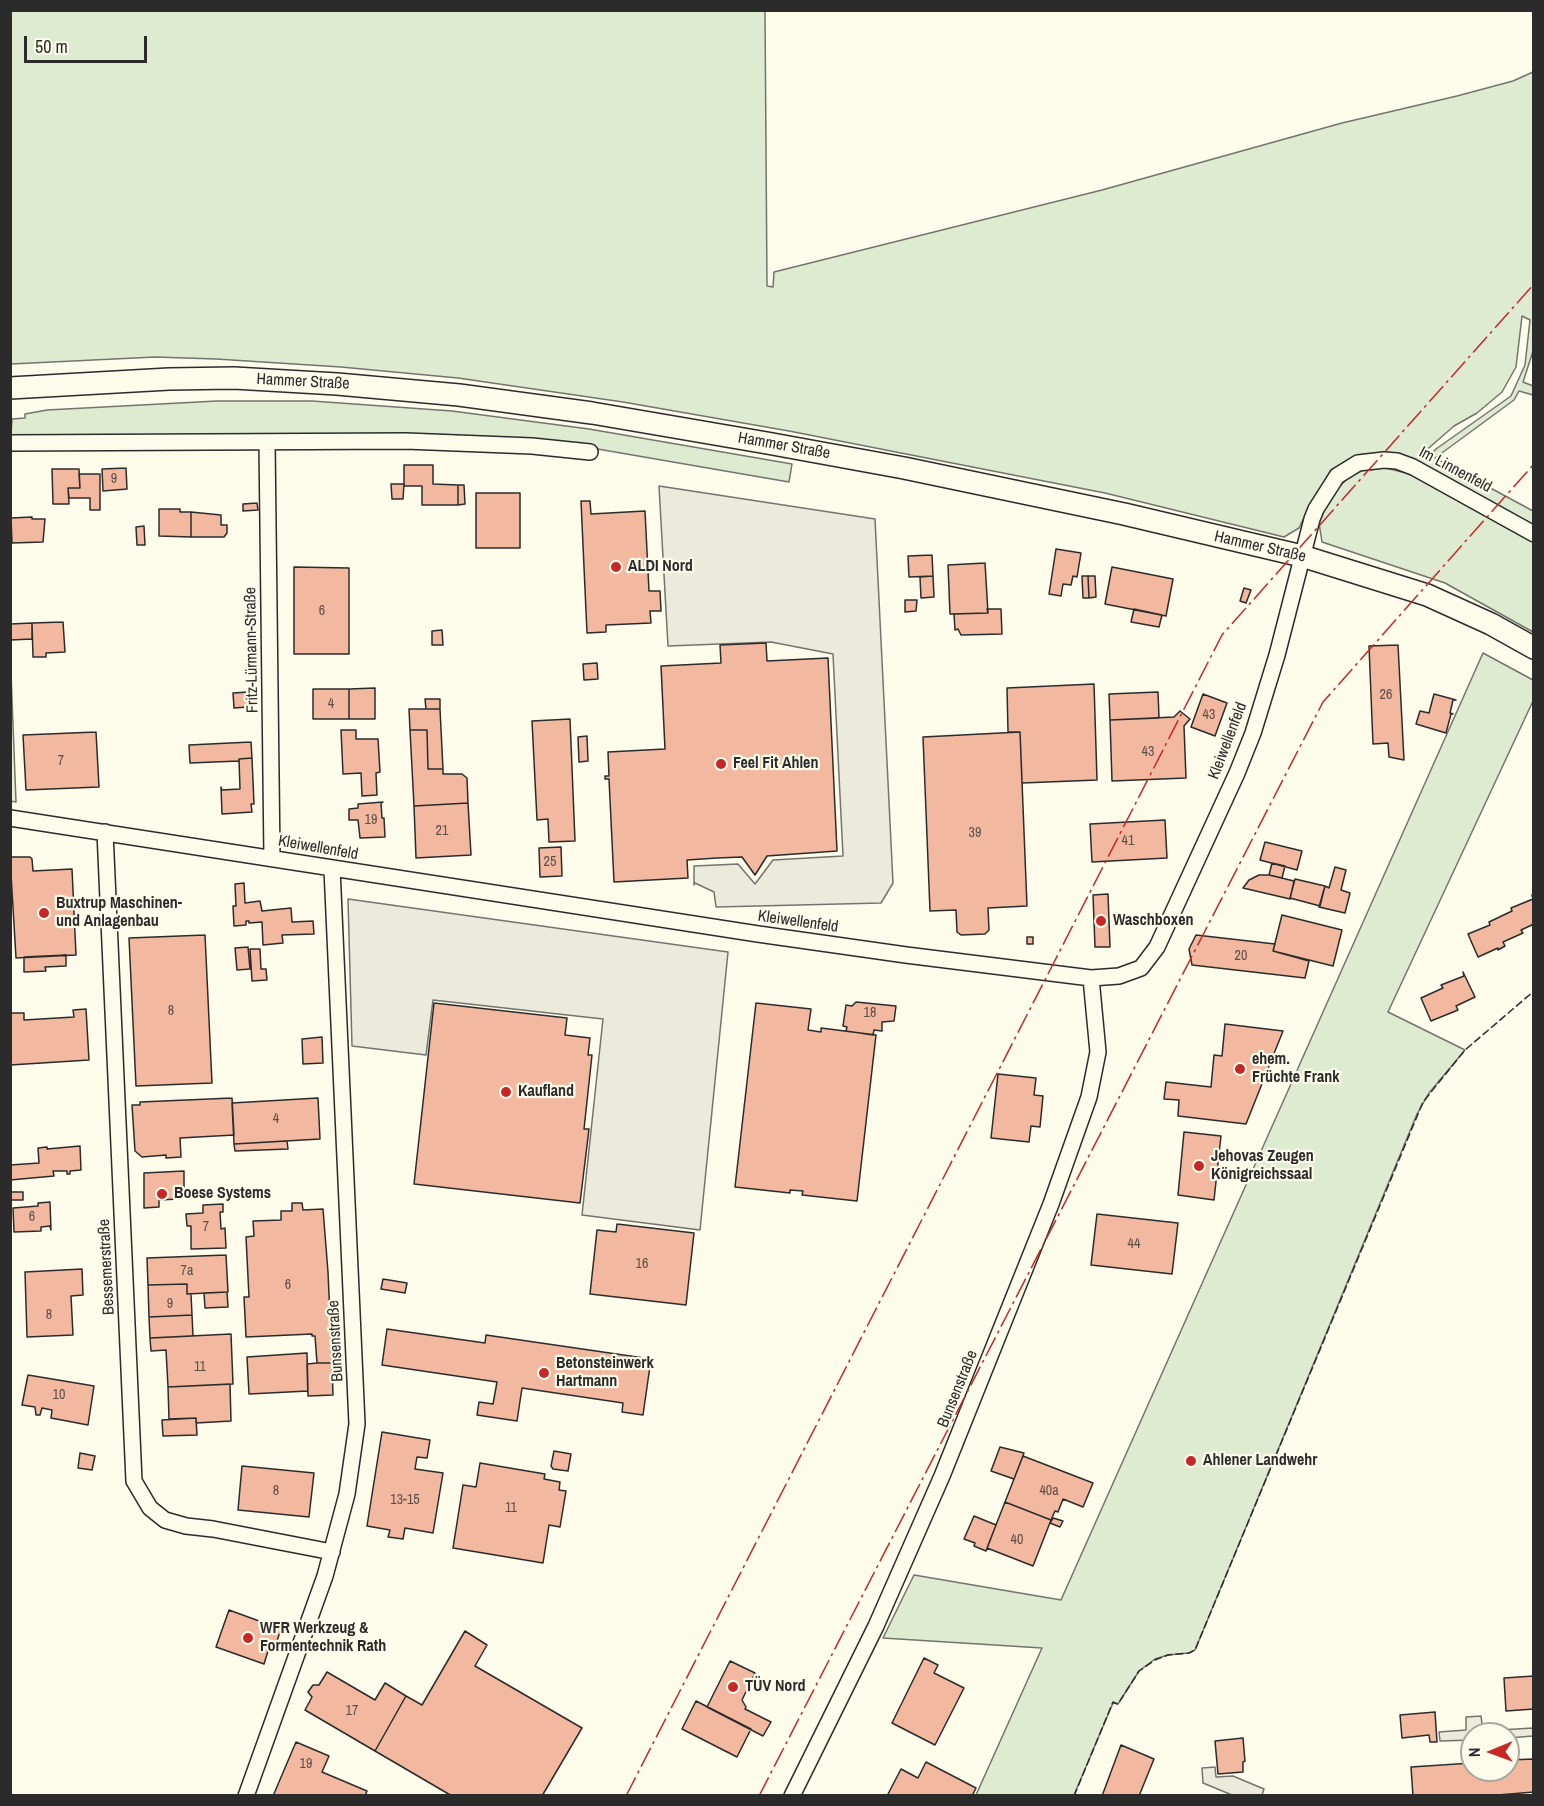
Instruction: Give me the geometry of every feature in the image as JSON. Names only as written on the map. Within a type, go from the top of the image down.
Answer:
[{"type":"main road","name":"Hammer Straße","points":[[10,388],[169,379],[234,378],[459,395],[592,413],[893,466],[1124,514],[1302,556],[1427,595],[1491,624],[1533,648]]},
{"type":"street","points":[[10,442],[466,442],[590,452]]},
{"type":"street","name":"Fritz-Lürmann-Straße","points":[[267,442],[272,858]]},
{"type":"street","name":"Im Linnenfeld","points":[[1302,556],[1316,509],[1337,476],[1358,463],[1384,460],[1413,467],[1533,534]]},
{"type":"street","name":"Kleiwellenfeld","points":[[10,818],[758,934],[1091,978],[1119,976],[1141,968],[1157,947],[1253,733],[1277,656],[1302,556]]},
{"type":"street","name":"Bessemerstraße","points":[[105,832],[134,1481],[150,1508],[165,1520],[186,1526],[332,1552]]},
{"type":"street","name":"Bunsenstraße","points":[[246,1796],[332,1552],[347,1494],[357,1424],[332,869]]},
{"type":"street","name":"Bunsenstraße","points":[[792,1796],[876,1626],[942,1476],[1055,1193],[1089,1097],[1098,1052],[1091,978]]},
{"type":"green space","points":[[11,11],[765,11],[767,286],[773,287],[774,272],[1102,190],[1342,123],[1513,81],[1533,72],[1534,348],[1523,382],[1533,386],[1533,395],[1519,391],[1514,400],[1435,458],[1533,511],[1533,525],[1413,459],[1389,453],[1357,456],[1331,470],[1299,528],[1284,537],[1105,493],[789,431],[623,402],[458,378],[341,367],[155,357],[11,364]],"holes":[[[1522,316],[1530,320],[1525,365],[1511,396],[1429,456],[1423,453],[1454,426],[1477,413],[1502,392],[1516,367]]]},
{"type":"green space","points":[[217,401],[312,401],[452,411],[589,429],[792,464],[789,482],[557,442],[158,435],[11,435],[12,419],[25,418],[25,414],[47,410]]},
{"type":"green space","points":[[1367,468],[1386,468],[1410,474],[1533,542],[1533,632],[1445,583],[1322,542],[1319,523],[1331,495],[1349,477]]},
{"type":"green space","points":[[1483,653],[1533,680],[1533,701],[1388,1012],[1465,1050],[1429,1093],[1417,1114],[1195,1650],[1155,1659],[1139,1671],[1118,1704],[1113,1703],[1074,1795],[976,1795],[1042,1648],[883,1638],[914,1575],[1061,1600]]},
{"type":"shaded area","points":[[659,486],[875,519],[893,883],[881,903],[716,907],[714,892],[695,883],[694,885],[694,866],[738,864],[755,884],[773,860],[843,856],[833,654],[771,642],[668,646]]},
{"type":"shaded area","points":[[11,673],[16,802],[10,801]]},
{"type":"shaded area","name":"Kaufland","points":[[348,899],[728,952],[700,1230],[582,1215],[603,1019],[433,1000],[426,1055],[352,1046]]},
{"type":"shaded area","points":[[1481,1716],[1482,1722],[1466,1722],[1466,1717]]},
{"type":"shaded area","points":[[1533,1728],[1533,1736],[1520,1737],[1520,1729]]},
{"type":"shaded area","points":[[1460,1730],[1460,1740],[1440,1741],[1439,1732]]},
{"type":"shaded area","points":[[1215,1767],[1216,1777],[1233,1776],[1264,1789],[1262,1795],[1232,1795],[1203,1783],[1202,1768]]},
{"type":"building","points":[[404,465],[433,465],[433,484],[458,485],[458,505],[422,505],[422,486],[404,486]]},
{"type":"building","points":[[126,468],[127,489],[103,491],[102,469]]},
{"type":"building","points":[[52,469],[79,469],[80,488],[68,488],[69,504],[53,504]]},
{"type":"building","points":[[79,474],[100,474],[100,510],[90,510],[90,498],[69,498],[68,488],[80,488]]},
{"type":"building","points":[[391,484],[404,484],[403,499],[392,499]]},
{"type":"building","points":[[458,485],[464,485],[465,504],[458,505]]},
{"type":"building","points":[[476,493],[520,493],[520,548],[476,548]]},
{"type":"building","name":"ALDI Nord","points":[[581,501],[590,501],[591,514],[645,511],[649,591],[660,591],[661,611],[650,611],[651,623],[606,625],[606,632],[587,633]]},
{"type":"building","points":[[257,503],[258,510],[243,511],[243,504]]},
{"type":"building","points":[[159,509],[180,509],[180,512],[191,512],[191,537],[159,536]]},
{"type":"building","points":[[191,512],[221,515],[221,525],[227,525],[227,533],[224,537],[191,537]]},
{"type":"building","points":[[32,517],[32,519],[45,519],[43,542],[12,543],[11,518]]},
{"type":"building","points":[[144,526],[145,545],[137,545],[136,527]]},
{"type":"building","points":[[1056,549],[1081,553],[1077,577],[1073,576],[1071,585],[1063,584],[1061,596],[1049,594]]},
{"type":"building","points":[[932,555],[933,576],[909,577],[908,556]]},
{"type":"building","points":[[985,563],[988,613],[950,614],[948,565]]},
{"type":"building","points":[[294,567],[349,568],[349,654],[294,654]]},
{"type":"building","points":[[1112,567],[1173,579],[1166,616],[1105,604]]},
{"type":"building","points":[[933,576],[934,597],[921,598],[920,577]]},
{"type":"building","points":[[1082,576],[1088,576],[1089,598],[1083,598]]},
{"type":"building","points":[[1088,576],[1095,576],[1096,597],[1089,598]]},
{"type":"building","points":[[1244,588],[1251,590],[1246,603],[1240,601]]},
{"type":"building","points":[[905,600],[917,600],[916,611],[905,612]]},
{"type":"building","points":[[987,609],[1001,609],[1002,634],[961,635],[958,629],[955,630],[954,614],[988,613]]},
{"type":"building","points":[[1134,609],[1162,615],[1159,627],[1131,622]]},
{"type":"building","points":[[63,622],[65,652],[46,653],[46,657],[33,657],[32,623]]},
{"type":"building","points":[[32,623],[32,639],[10,640],[10,624]]},
{"type":"building","points":[[442,630],[443,645],[432,645],[432,631]]},
{"type":"building","name":"Feel Fit Ahlen","points":[[766,643],[767,661],[828,658],[837,851],[767,856],[755,875],[742,857],[717,858],[687,860],[688,878],[614,882],[609,779],[605,779],[605,776],[609,776],[608,752],[665,749],[661,666],[721,663],[720,645]]},
{"type":"building","points":[[1398,645],[1404,760],[1389,757],[1388,743],[1373,744],[1369,646]]},
{"type":"building","points":[[597,663],[598,679],[584,680],[583,664]]},
{"type":"building","points":[[1094,684],[1097,780],[1022,783],[1020,732],[1008,732],[1007,688]]},
{"type":"building","points":[[375,688],[375,719],[349,719],[349,689]]},
{"type":"building","points":[[313,689],[349,689],[349,719],[313,719]]},
{"type":"building","points":[[248,692],[248,707],[234,708],[233,693]]},
{"type":"building","points":[[1158,692],[1159,718],[1110,720],[1109,694]]},
{"type":"building","points":[[1203,694],[1227,703],[1215,736],[1191,727]]},
{"type":"building","points":[[1434,694],[1456,700],[1453,700],[1450,713],[1453,714],[1451,714],[1446,733],[1416,724],[1420,711],[1429,713]]},
{"type":"building","points":[[425,699],[440,699],[440,709],[426,709]]},
{"type":"building","points":[[409,709],[440,709],[443,769],[428,769],[427,730],[410,730]]},
{"type":"building","points":[[1180,711],[1190,719],[1184,726],[1186,778],[1112,781],[1110,720],[1174,717]]},
{"type":"building","points":[[570,719],[575,841],[549,842],[548,819],[537,820],[532,721]]},
{"type":"building","points":[[341,730],[356,730],[356,739],[378,739],[380,772],[376,773],[377,795],[362,796],[361,773],[343,774]]},
{"type":"building","points":[[410,730],[427,730],[428,769],[443,769],[443,774],[462,774],[467,778],[468,803],[414,806]]},
{"type":"building","points":[[96,732],[99,787],[26,790],[23,735]]},
{"type":"building","points":[[1020,732],[1027,906],[988,908],[989,930],[985,934],[961,935],[957,932],[956,910],[930,911],[923,737]]},
{"type":"building","points":[[587,736],[588,761],[579,762],[578,737]]},
{"type":"building","points":[[251,742],[252,758],[239,759],[239,761],[190,763],[189,745]]},
{"type":"building","points":[[252,758],[254,804],[251,804],[252,812],[222,814],[221,787],[222,790],[240,789],[239,759]]},
{"type":"building","points":[[383,802],[381,803],[385,837],[360,838],[358,820],[349,820],[349,809],[358,808],[358,804]]},
{"type":"building","points":[[468,803],[471,855],[416,858],[414,806]]},
{"type":"building","points":[[1165,820],[1167,858],[1092,862],[1090,824]]},
{"type":"building","points":[[1265,842],[1302,851],[1297,870],[1260,860]]},
{"type":"building","points":[[561,847],[562,876],[540,877],[539,848]]},
{"type":"building","name":"Buxtrup Maschinen- und Anlagenbau","points":[[10,857],[30,857],[33,871],[72,869],[76,955],[16,958]]},
{"type":"building","points":[[1272,863],[1285,866],[1282,878],[1269,875]]},
{"type":"building","points":[[1335,867],[1346,870],[1341,890],[1350,893],[1345,913],[1319,907],[1325,886],[1329,888]]},
{"type":"building","points":[[1259,875],[1294,881],[1290,899],[1243,888],[1249,880]]},
{"type":"building","points":[[1295,879],[1325,886],[1320,906],[1290,898]]},
{"type":"building","points":[[244,883],[245,903],[260,901],[262,911],[291,908],[292,922],[313,921],[314,934],[282,935],[283,943],[263,945],[262,922],[249,923],[246,921],[246,925],[234,926],[235,884]]},
{"type":"building","name":"Waschboxen","points":[[1108,894],[1110,947],[1095,947],[1093,895]]},
{"type":"building","points":[[1532,895],[1534,895],[1534,924],[1521,930],[1523,933],[1503,942],[1505,946],[1478,957],[1468,934],[1490,925],[1489,922],[1512,911],[1511,908],[1533,899]]},
{"type":"building","points":[[1282,915],[1342,930],[1333,966],[1273,951]]},
{"type":"building","points":[[205,935],[212,1083],[136,1086],[129,938]]},
{"type":"building","points":[[1196,935],[1275,944],[1273,951],[1309,961],[1305,978],[1192,965],[1189,949]]},
{"type":"building","points":[[1027,937],[1033,937],[1033,944],[1027,944]]},
{"type":"building","points":[[248,947],[250,969],[237,970],[235,948]]},
{"type":"building","points":[[250,949],[260,949],[261,969],[266,969],[267,980],[252,981]]},
{"type":"building","points":[[66,955],[66,966],[45,967],[46,971],[24,972],[24,957]]},
{"type":"building","points":[[1463,972],[1475,997],[1456,1006],[1458,1010],[1431,1021],[1421,998],[1443,988],[1441,985],[1464,976]]},
{"type":"building","points":[[856,1002],[896,1006],[894,1021],[882,1022],[882,1031],[874,1030],[873,1035],[846,1031],[847,1027],[843,1026],[846,1005],[852,1006]]},
{"type":"building","name":"Kaufland","points":[[434,1003],[567,1018],[565,1035],[590,1038],[588,1055],[592,1055],[584,1129],[589,1129],[580,1203],[414,1184]]},
{"type":"building","points":[[756,1003],[811,1009],[808,1030],[821,1032],[821,1028],[876,1035],[857,1201],[802,1195],[803,1191],[790,1190],[790,1193],[735,1187]]},
{"type":"building","points":[[86,1009],[89,1060],[10,1065],[10,1013],[24,1013],[24,1020],[74,1017],[73,1010]]},
{"type":"building","name":"ehem. Früchte Frank","points":[[1225,1024],[1283,1031],[1246,1124],[1178,1116],[1179,1100],[1164,1099],[1166,1082],[1211,1087],[1214,1055],[1222,1056]]},
{"type":"building","points":[[322,1037],[323,1063],[303,1064],[302,1039]]},
{"type":"building","points":[[998,1074],[1036,1078],[1034,1095],[1043,1096],[1040,1127],[1031,1126],[1029,1142],[991,1138]]},
{"type":"building","points":[[232,1098],[234,1135],[180,1138],[181,1157],[166,1158],[166,1155],[142,1157],[135,1151],[132,1105],[140,1105],[140,1102]]},
{"type":"building","points":[[318,1098],[320,1139],[234,1144],[232,1103]]},
{"type":"building","name":"Jehovas Zeugen Königreichssaal","points":[[1184,1132],[1221,1136],[1214,1200],[1178,1195]]},
{"type":"building","points":[[287,1141],[288,1149],[235,1151],[234,1144]]},
{"type":"building","points":[[80,1146],[81,1170],[70,1171],[70,1174],[67,1174],[67,1171],[53,1171],[54,1176],[10,1180],[10,1165],[39,1163],[38,1148]]},
{"type":"building","name":"Boese Systems","points":[[184,1171],[184,1188],[179,1188],[179,1199],[159,1200],[159,1207],[144,1208],[144,1173]]},
{"type":"building","points":[[10,1192],[23,1192],[23,1200],[10,1200]]},
{"type":"building","points":[[50,1202],[51,1230],[50,1226],[41,1227],[41,1231],[14,1232],[13,1208],[38,1206],[38,1203]]},
{"type":"building","points":[[292,1203],[302,1203],[303,1210],[323,1209],[332,1363],[317,1363],[315,1336],[312,1334],[246,1337],[244,1297],[249,1297],[246,1237],[254,1236],[253,1221],[281,1220],[281,1211],[292,1211]]},
{"type":"building","points":[[223,1204],[223,1212],[220,1212],[221,1229],[225,1228],[226,1248],[191,1249],[191,1226],[187,1226],[186,1214],[203,1213],[203,1205]]},
{"type":"building","points":[[1097,1214],[1178,1223],[1172,1274],[1091,1265]]},
{"type":"building","points":[[617,1224],[694,1233],[686,1305],[590,1294],[597,1230],[616,1232]]},
{"type":"building","points":[[226,1255],[228,1292],[187,1294],[187,1284],[148,1285],[147,1258]]},
{"type":"building","points":[[82,1269],[83,1295],[71,1296],[73,1335],[27,1337],[25,1272]]},
{"type":"building","points":[[383,1279],[407,1283],[405,1293],[381,1289]]},
{"type":"building","points":[[187,1284],[187,1294],[191,1294],[192,1315],[149,1317],[148,1285]]},
{"type":"building","points":[[227,1292],[228,1307],[205,1308],[204,1293]]},
{"type":"building","points":[[192,1315],[193,1336],[150,1338],[149,1317]]},
{"type":"building","name":"Betonsteinwerk Hartmann","points":[[387,1329],[485,1343],[486,1335],[651,1359],[643,1415],[622,1412],[623,1403],[522,1388],[517,1421],[477,1415],[479,1402],[493,1404],[497,1382],[382,1365]]},
{"type":"building","points":[[231,1334],[233,1384],[168,1387],[166,1350],[151,1351],[150,1338]]},
{"type":"building","points":[[307,1353],[308,1391],[249,1394],[247,1357]]},
{"type":"building","points":[[332,1363],[333,1395],[308,1396],[307,1364]]},
{"type":"building","points":[[28,1375],[94,1386],[88,1425],[51,1418],[52,1410],[42,1408],[40,1415],[36,1415],[35,1407],[22,1405]]},
{"type":"building","points":[[230,1384],[231,1421],[196,1423],[196,1418],[169,1419],[168,1387]]},
{"type":"building","points":[[196,1418],[197,1435],[163,1436],[162,1420]]},
{"type":"building","points":[[382,1432],[430,1440],[427,1458],[417,1457],[415,1469],[443,1473],[433,1533],[405,1528],[403,1539],[388,1537],[390,1530],[367,1526]]},
{"type":"building","points":[[1000,1447],[1024,1453],[1014,1479],[991,1471]]},
{"type":"building","points":[[554,1451],[571,1454],[568,1471],[553,1469],[551,1466]]},
{"type":"building","points":[[80,1453],[95,1456],[92,1470],[78,1468]]},
{"type":"building","points":[[1023,1456],[1093,1483],[1083,1507],[1063,1499],[1058,1512],[1055,1511],[1051,1520],[1005,1502]]},
{"type":"building","points":[[480,1463],[545,1474],[544,1479],[560,1482],[559,1490],[566,1491],[560,1527],[549,1525],[543,1563],[453,1548],[463,1485],[476,1487]]},
{"type":"building","points":[[242,1466],[314,1473],[309,1517],[238,1510]]},
{"type":"building","points":[[1005,1502],[1051,1520],[1033,1566],[987,1548]]},
{"type":"building","points":[[974,1516],[996,1525],[986,1551],[964,1539]]},
{"type":"building","points":[[1053,1518],[1063,1521],[1060,1527],[1050,1523]]},
{"type":"building","name":"WFR Werkzeug & Formentechnik Rath","points":[[229,1610],[281,1629],[274,1650],[269,1648],[264,1664],[216,1647]]},
{"type":"building","points":[[465,1631],[487,1645],[475,1666],[582,1728],[542,1796],[452,1796],[375,1751],[406,1696],[422,1705]]},
{"type":"building","points":[[924,1658],[938,1665],[934,1673],[964,1688],[935,1745],[892,1723]]},
{"type":"building","name":"TÜV Nord","points":[[730,1661],[755,1673],[742,1700],[745,1709],[771,1722],[763,1736],[707,1707]]},
{"type":"building","points":[[327,1672],[375,1700],[385,1683],[406,1696],[375,1751],[305,1710],[312,1697],[308,1692],[313,1685],[319,1685]]},
{"type":"building","points":[[1534,1676],[1534,1709],[1506,1711],[1504,1678]]},
{"type":"building","points":[[696,1701],[751,1729],[737,1757],[682,1729]]},
{"type":"building","points":[[1435,1712],[1437,1742],[1430,1742],[1429,1735],[1402,1738],[1400,1715]]},
{"type":"building","points":[[1243,1738],[1245,1761],[1243,1772],[1218,1774],[1215,1741]]},
{"type":"building","points":[[296,1742],[329,1756],[322,1772],[367,1791],[365,1796],[273,1796]]},
{"type":"building","points":[[1121,1745],[1154,1759],[1139,1796],[1102,1796]]},
{"type":"building","points":[[1534,1759],[1534,1792],[1486,1796],[1413,1796],[1411,1767],[1460,1764],[1460,1782],[1520,1782],[1520,1760]]},
{"type":"building","points":[[926,1762],[976,1788],[972,1796],[887,1796],[901,1769],[918,1778]]},
{"type":"fence","points":[[1074,1796],[1113,1702],[1118,1704],[1139,1671],[1155,1660],[1195,1650],[1423,1102],[1465,1050],[1534,991]]},
{"type":"power","points":[[626,1796],[1222,635],[1534,284]]},
{"type":"power","points":[[759,1796],[1323,702],[1534,464]]},
{"type":"place","name":"ALDI Nord","points":[[616,567]]},
{"type":"place","name":"Feel Fit Ahlen","points":[[721,764]]},
{"type":"place","name":"Buxtrup Maschinen- und Anlagenbau","points":[[44,913]]},
{"type":"place","name":"Waschboxen","points":[[1101,921]]},
{"type":"place","name":"ehem. Früchte Frank","points":[[1240,1069]]},
{"type":"place","name":"Kaufland","points":[[506,1092]]},
{"type":"place","name":"Jehovas Zeugen Königreichssaal","points":[[1199,1166]]},
{"type":"place","name":"Boese Systems","points":[[162,1194]]},
{"type":"place","name":"Betonsteinwerk Hartmann","points":[[544,1373]]},
{"type":"place","name":"Ahlener Landwehr","points":[[1191,1461]]},
{"type":"place","name":"WFR Werkzeug & Formentechnik Rath","points":[[248,1638]]},
{"type":"place","name":"TÜV Nord","points":[[733,1687]]}]
